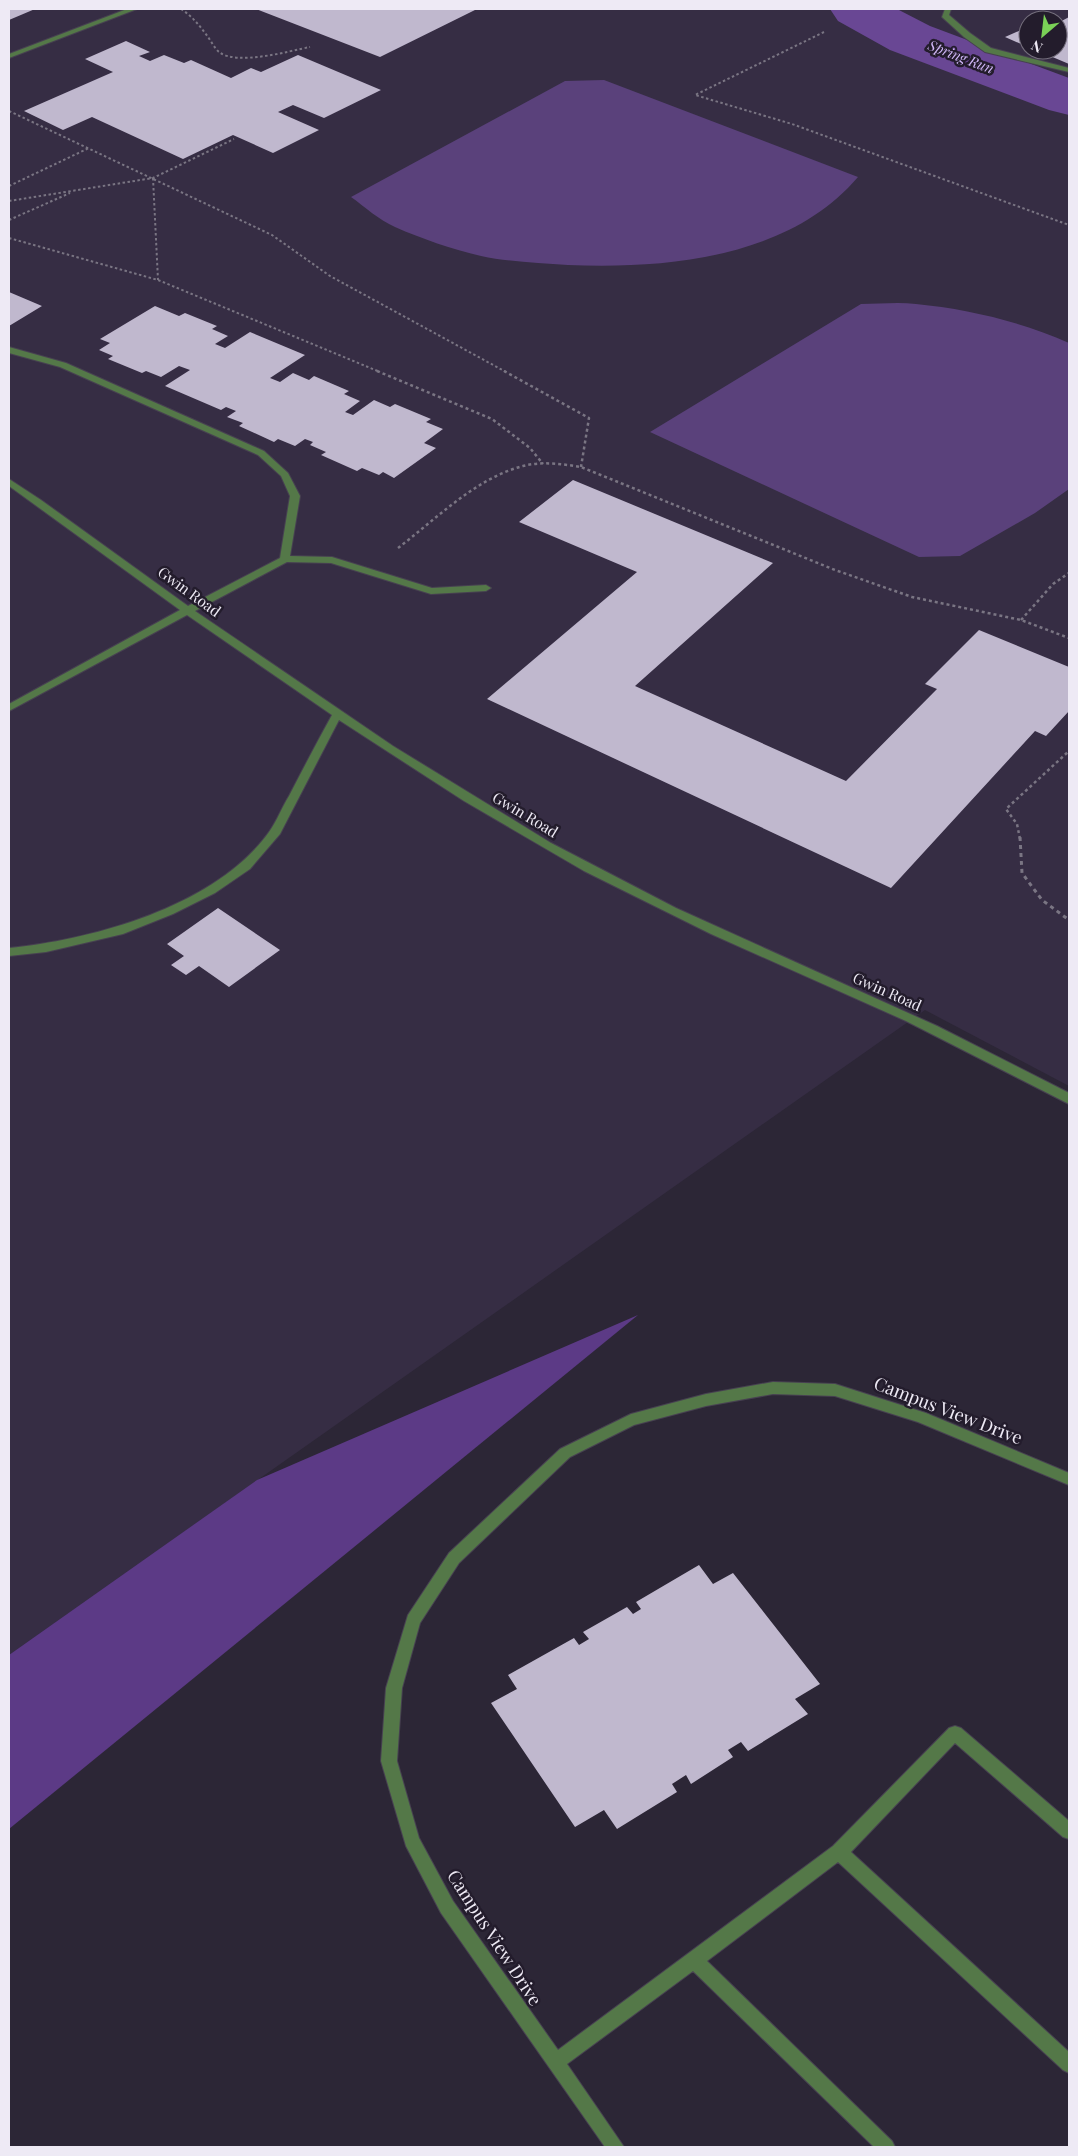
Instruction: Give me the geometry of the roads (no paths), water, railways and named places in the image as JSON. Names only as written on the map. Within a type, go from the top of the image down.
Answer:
[{"type":"street","points":[[9,56],[133,9]]},
{"type":"street","points":[[948,9],[945,15],[967,35],[988,50],[1069,70]]},
{"type":"street","points":[[9,350],[63,365],[261,453],[285,475],[295,496],[285,559]]},
{"type":"street","name":"Gwin Road","points":[[9,482],[235,644],[438,781],[549,847],[647,899],[771,958],[888,1008],[965,1044],[1069,1099]]},
{"type":"street","points":[[9,708],[285,559],[332,560],[431,591],[486,588]]},
{"type":"street","points":[[9,952],[46,948],[118,931],[186,903],[211,890],[239,870],[274,834],[338,713]]},
{"type":"street","name":"Campus View Drive","points":[[615,2147],[447,1907],[412,1840],[389,1761],[394,1688],[413,1620],[454,1558],[509,1504],[566,1453],[631,1420],[706,1400],[773,1388],[835,1390],[921,1417],[1069,1479]]},
{"type":"street","points":[[556,2062],[839,1852],[955,1733],[1069,1831]]},
{"type":"street","points":[[839,1852],[1069,2064]]},
{"type":"street","points":[[694,1960],[886,2147]]},
{"type":"waterway","name":"Spring Run","points":[[857,9],[910,38],[1069,98]]}]
